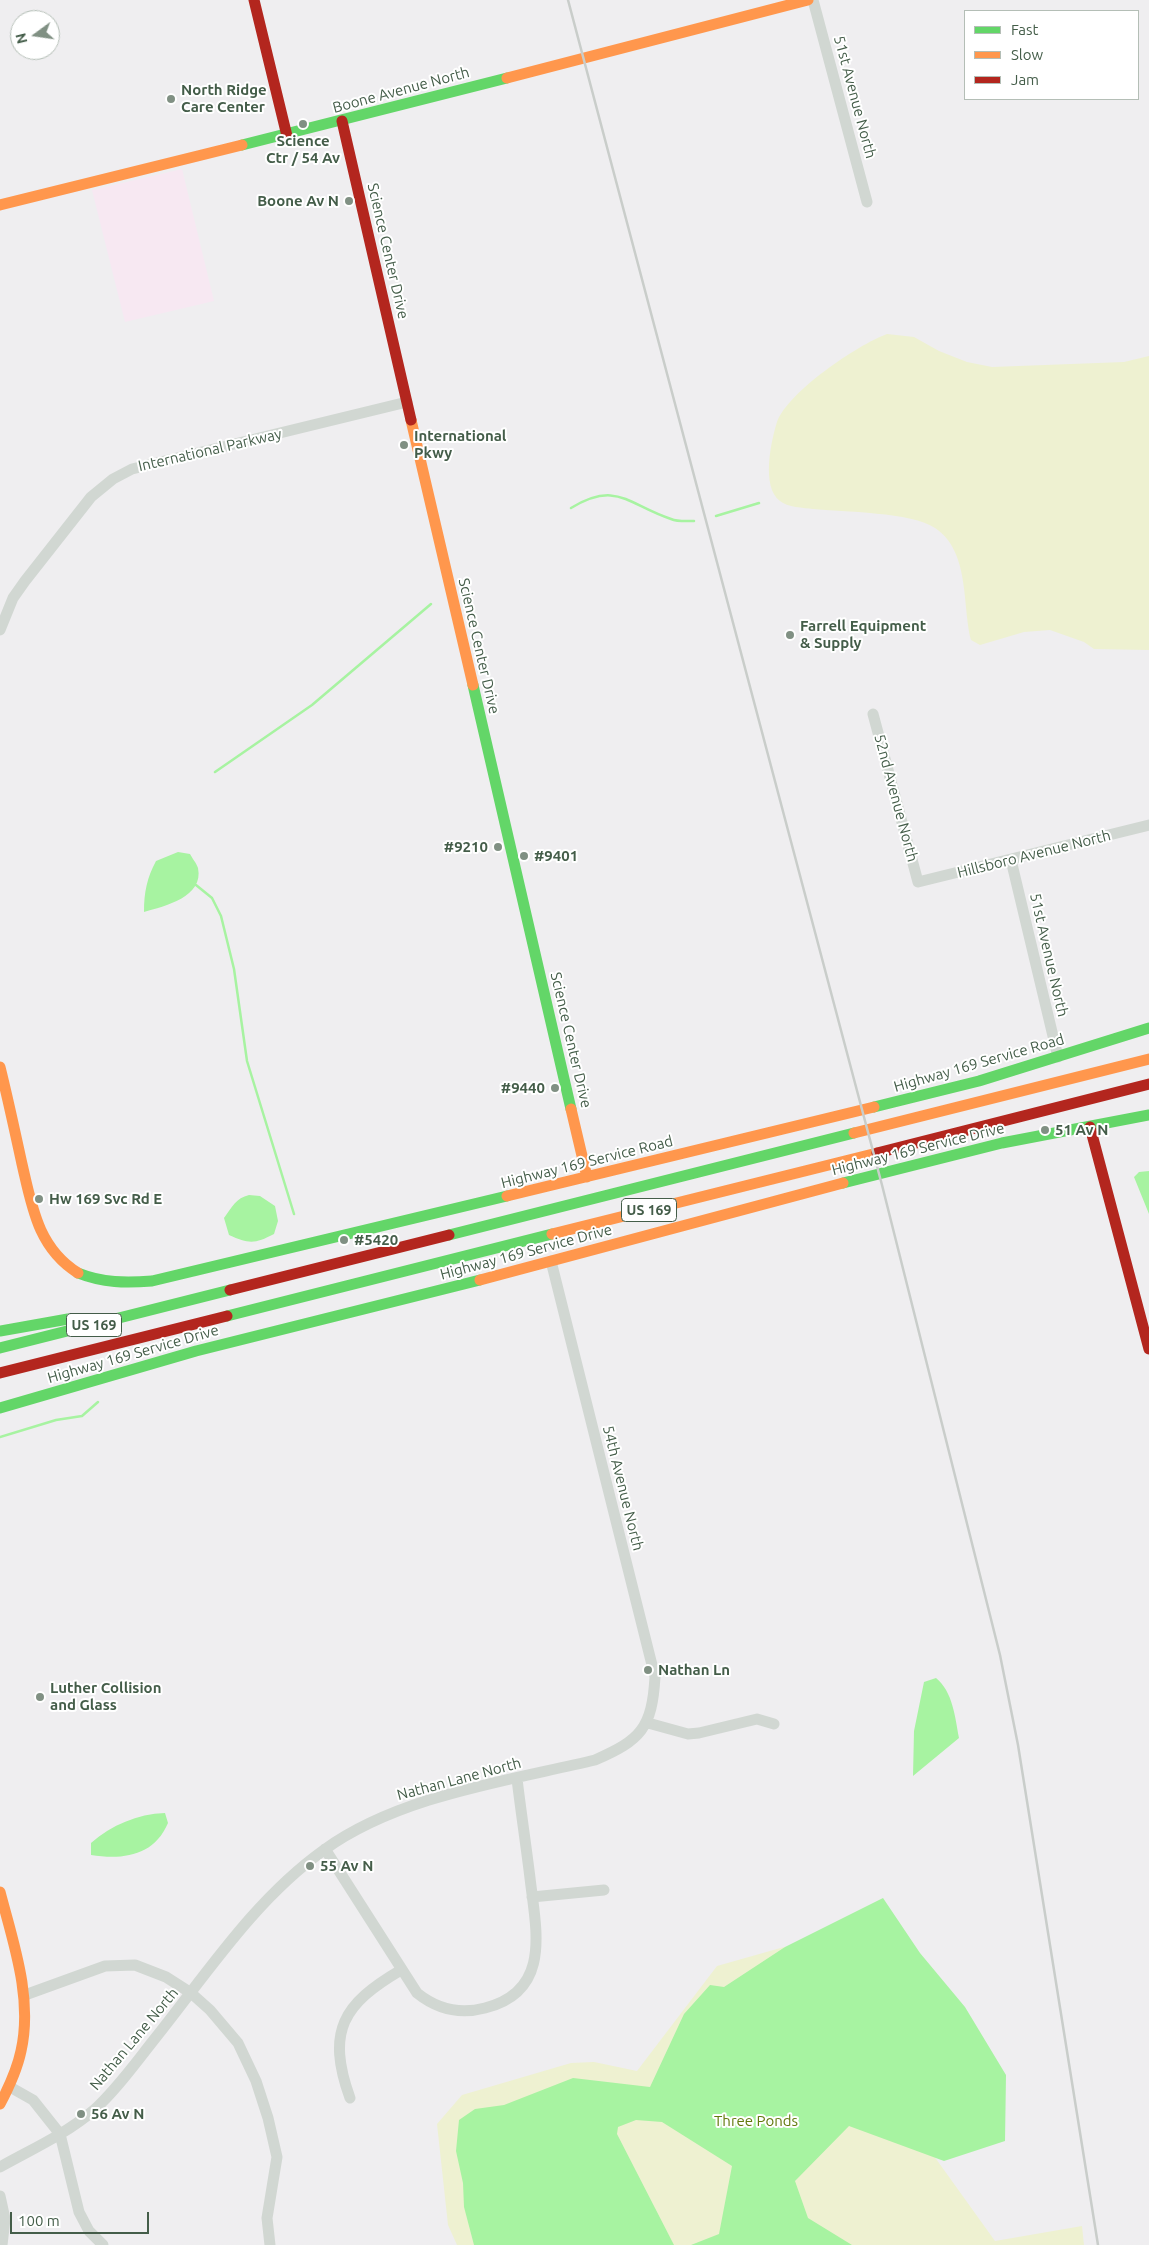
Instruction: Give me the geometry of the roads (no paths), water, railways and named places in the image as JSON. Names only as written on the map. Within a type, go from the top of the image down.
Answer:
[{"type":"main road","points":[[254,0],[288,136]]},
{"type":"main road","name":"Boone Avenue North","points":[[0,205],[288,136],[583,57],[808,0]]},
{"type":"main road","name":"Science Center Drive","points":[[342,121],[587,1177]]},
{"type":"main road","name":"Highway 169 Service Road","points":[[0,1067],[30,1201],[43,1237],[56,1255],[83,1274],[106,1282],[137,1284],[587,1177],[973,1082],[1149,1028]]},
{"type":"main road","name":"US 169","points":[[0,1348],[1149,1059]]},
{"type":"main road","name":"US 169","points":[[0,1373],[1146,1085]]},
{"type":"main road","name":"Highway 169 Service Drive","points":[[0,1408],[196,1351],[551,1261],[883,1172],[1002,1143],[1149,1115]]},
{"type":"main road","points":[[1090,1127],[1149,1350]]},
{"type":"main road","points":[[0,1331],[132,1307],[188,1301]]},
{"type":"main road","points":[[0,1384],[157,1333]]},
{"type":"main road","points":[[0,1892],[25,1995],[25,2034],[15,2076],[0,2104]]},
{"type":"street","name":"51st Avenue North","points":[[813,0],[867,202]]},
{"type":"street","name":"International Parkway","points":[[1,621],[24,581],[92,497],[113,478],[132,469],[407,402]]},
{"type":"street","name":"52nd Avenue North","points":[[873,714],[918,882]]},
{"type":"street","name":"Hillsboro Avenue North","points":[[918,882],[1149,825]]},
{"type":"street","name":"51st Avenue North","points":[[1011,860],[1058,1057]]},
{"type":"street","name":"54th Avenue North","points":[[551,1261],[655,1677],[654,1701],[648,1722]]},
{"type":"street","points":[[648,1722],[688,1734],[699,1734],[757,1719],[774,1724]]},
{"type":"street","name":"Nathan Lane North","points":[[0,2166],[74,2126],[95,2108],[115,2088],[256,1911],[300,1868],[325,1849],[366,1825],[401,1810],[603,1757],[619,1750],[634,1738],[648,1722]]},
{"type":"street","points":[[325,1849],[417,1993],[440,2007],[471,2011],[506,2001],[516,1994],[526,1982],[537,1951],[532,1896],[516,1779]]},
{"type":"street","points":[[532,1896],[604,1890]]},
{"type":"street","points":[[25,1995],[105,1966],[135,1966],[166,1977],[191,1993],[210,2010],[238,2043],[256,2081],[277,2157],[267,2218],[270,2245]]},
{"type":"street","points":[[350,2098],[340,2062],[340,2043],[344,2024],[360,1998],[401,1970]]},
{"type":"street","points":[[10,2087],[33,2100],[60,2134],[80,2212],[89,2231],[103,2245]]},
{"type":"street","points":[[0,2196],[5,2219],[2,2245]]},
{"type":"waterway","points":[[571,508],[587,500],[612,495],[674,520],[694,521]]},
{"type":"waterway","points":[[716,516],[759,503]]},
{"type":"waterway","points":[[215,772],[312,705],[431,604]]},
{"type":"waterway","points":[[196,885],[212,898],[221,916],[234,969],[247,1061],[294,1214]]},
{"type":"waterway","points":[[0,1437],[56,1420],[82,1416],[98,1402]]},
{"type":"railway","points":[[568,0],[882,1185],[1000,1655],[1018,1745],[1098,2245]]},
{"type":"place","name":"North Ridge Care Center","points":[[171,99]]},
{"type":"place","name":"Science Ctr / 54 Av","points":[[303,124]]},
{"type":"place","name":"Boone Av N","points":[[349,201]]},
{"type":"place","name":"International Pkwy","points":[[404,445]]},
{"type":"place","name":"Farrell Equipment & Supply","points":[[790,635]]},
{"type":"place","name":"#9210","points":[[498,847]]},
{"type":"place","name":"#9401","points":[[524,856]]},
{"type":"place","name":"#9440","points":[[555,1088]]},
{"type":"place","name":"51 Av N","points":[[1045,1130]]},
{"type":"place","name":"Hw 169 Svc Rd E","points":[[39,1199]]},
{"type":"place","name":"#5420","points":[[344,1240]]},
{"type":"place","name":"Nathan Ln","points":[[648,1670]]},
{"type":"place","name":"Luther Collision and Glass","points":[[40,1697]]},
{"type":"place","name":"55 Av N","points":[[310,1866]]},
{"type":"place","name":"56 Av N","points":[[81,2114]]},
{"type":"park label","name":"Three Ponds","points":[[756,2121]]}]
